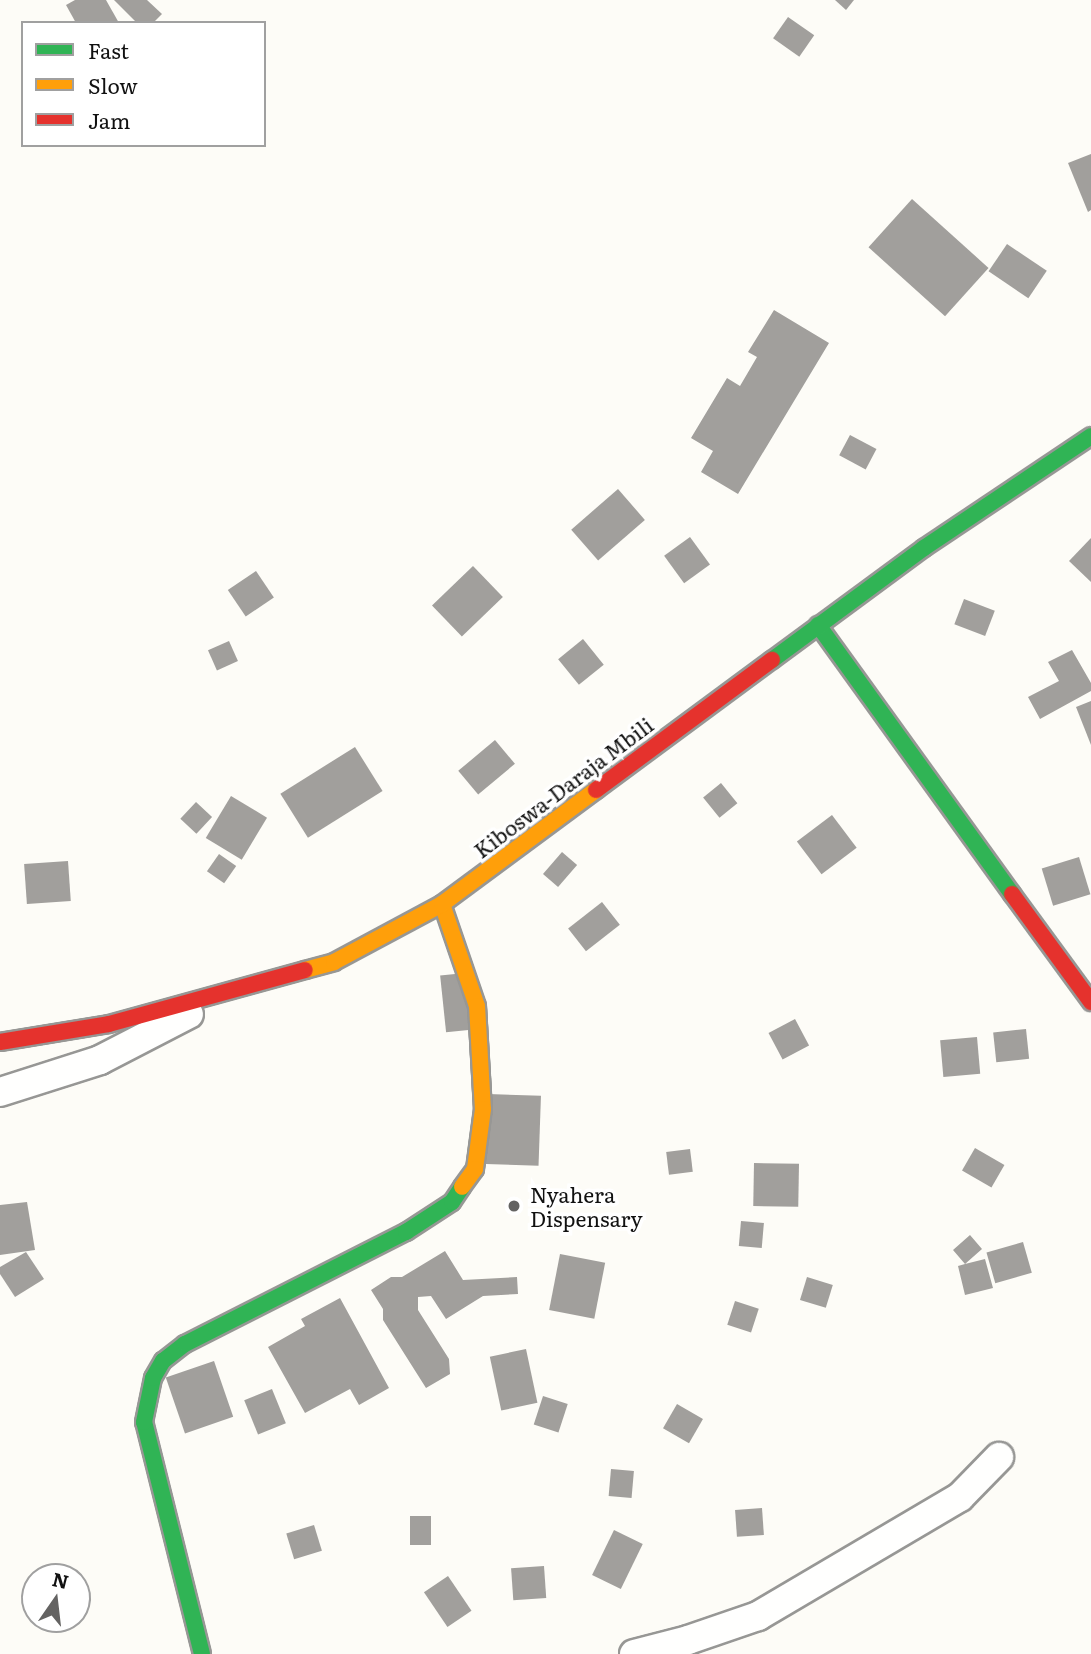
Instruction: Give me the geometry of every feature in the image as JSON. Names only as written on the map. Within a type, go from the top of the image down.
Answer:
[{"type":"street","name":"Kiboswa-Daraja Mbili","points":[[0,1042],[109,1024],[334,962],[442,904],[924,548],[1091,436]]},
{"type":"street","points":[[818,625],[1091,1002]]},
{"type":"street","points":[[202,1654],[144,1422],[153,1378],[163,1361],[185,1344],[406,1231],[452,1202],[475,1169],[483,1109],[477,1006],[442,904]]},
{"type":"street","points":[[0,1092],[100,1060],[241,987]]},
{"type":"street","points":[[634,1654],[688,1640],[758,1616],[960,1497],[999,1457]]},
{"type":"building","points":[[75,0],[106,0],[118,21],[75,21],[66,5]]},
{"type":"building","points":[[114,0],[147,0],[162,14],[155,21],[135,21]]},
{"type":"building","points":[[835,0],[854,0],[846,10]]},
{"type":"building","points":[[788,17],[814,35],[799,57],[773,38]]},
{"type":"building","points":[[1091,154],[1091,210],[1088,212],[1068,163]]},
{"type":"building","points":[[912,199],[989,268],[945,316],[869,247]]},
{"type":"building","points":[[1007,244],[1047,271],[1028,298],[989,271]]},
{"type":"building","points":[[774,310],[829,343],[738,494],[701,472],[713,451],[691,438],[727,378],[740,386],[757,357],[748,352]]},
{"type":"building","points":[[850,435],[876,449],[866,469],[839,455]]},
{"type":"building","points":[[618,489],[645,520],[598,561],[571,530]]},
{"type":"building","points":[[690,537],[710,565],[684,583],[664,556]]},
{"type":"building","points":[[1091,538],[1091,582],[1069,561]]},
{"type":"building","points":[[473,566],[503,597],[462,637],[432,606]]},
{"type":"building","points":[[256,571],[274,598],[246,617],[228,590]]},
{"type":"building","points":[[964,599],[995,611],[985,636],[954,624]]},
{"type":"building","points":[[583,639],[604,665],[579,685],[558,659]]},
{"type":"building","points":[[229,641],[238,661],[217,670],[208,650]]},
{"type":"building","points":[[1072,650],[1091,683],[1091,691],[1040,719],[1028,697],[1059,681],[1048,662]]},
{"type":"building","points":[[1091,701],[1091,745],[1076,707]]},
{"type":"building","points":[[495,740],[515,764],[478,795],[458,771]]},
{"type":"building","points":[[355,747],[383,791],[308,838],[280,794]]},
{"type":"building","points":[[721,783],[737,803],[719,818],[703,797]]},
{"type":"building","points":[[231,796],[267,818],[242,860],[206,838]]},
{"type":"building","points":[[196,802],[212,817],[196,834],[180,819]]},
{"type":"building","points":[[832,815],[857,848],[822,874],[797,841]]},
{"type":"building","points":[[562,852],[577,865],[558,887],[543,874]]},
{"type":"building","points":[[219,854],[236,866],[224,883],[207,871]]},
{"type":"building","points":[[1079,857],[1090,894],[1053,906],[1042,868]]},
{"type":"building","points":[[68,861],[71,901],[27,904],[24,864]]},
{"type":"building","points":[[602,902],[620,925],[586,951],[568,928]]},
{"type":"building","points":[[465,973],[471,1030],[446,1032],[440,976]]},
{"type":"building","points":[[795,1019],[809,1045],[783,1060],[769,1033]]},
{"type":"building","points":[[1026,1029],[1029,1059],[996,1062],[993,1032]]},
{"type":"building","points":[[977,1037],[980,1074],[943,1077],[940,1040]]},
{"type":"building","points":[[488,1094],[541,1096],[539,1166],[486,1164]]},
{"type":"building","points":[[975,1148],[1004,1165],[991,1188],[962,1171]]},
{"type":"building","points":[[690,1149],[693,1172],[669,1175],[666,1152]]},
{"type":"building","points":[[754,1163],[799,1164],[798,1207],[753,1206]]},
{"type":"building","points":[[27,1202],[35,1250],[0,1255],[0,1205]]},
{"type":"building","points":[[741,1221],[764,1223],[762,1248],[739,1246]]},
{"type":"building","points":[[970,1235],[982,1249],[965,1264],[953,1250]]},
{"type":"building","points":[[1023,1242],[1032,1273],[995,1283],[986,1252]]},
{"type":"building","points":[[445,1251],[463,1280],[517,1277],[518,1294],[483,1296],[446,1319],[431,1296],[418,1297],[418,1310],[449,1359],[450,1374],[426,1388],[383,1320],[383,1309],[371,1290],[391,1277],[402,1277]]},
{"type":"building","points":[[26,1252],[44,1279],[15,1297],[0,1274],[0,1267]]},
{"type":"building","points":[[560,1254],[605,1263],[594,1319],[549,1310]]},
{"type":"building","points":[[985,1259],[993,1288],[965,1295],[958,1266]]},
{"type":"building","points":[[807,1277],[833,1285],[826,1308],[800,1300]]},
{"type":"building","points":[[340,1298],[389,1388],[359,1405],[350,1389],[305,1413],[268,1347],[305,1326],[301,1319]]},
{"type":"building","points":[[735,1301],[759,1309],[751,1333],[727,1325]]},
{"type":"building","points":[[526,1349],[537,1403],[501,1410],[490,1357]]},
{"type":"building","points":[[214,1361],[233,1417],[185,1433],[166,1378]]},
{"type":"building","points":[[272,1389],[286,1423],[258,1435],[244,1400]]},
{"type":"building","points":[[543,1396],[568,1404],[558,1433],[534,1425]]},
{"type":"building","points":[[677,1404],[703,1419],[689,1443],[663,1428]]},
{"type":"building","points":[[611,1469],[634,1471],[632,1498],[609,1496]]},
{"type":"building","points":[[762,1508],[764,1535],[737,1537],[735,1510]]},
{"type":"building","points":[[410,1516],[431,1516],[431,1545],[410,1545]]},
{"type":"building","points":[[314,1525],[322,1551],[294,1559],[286,1533]]},
{"type":"building","points":[[614,1530],[643,1544],[621,1589],[592,1575]]},
{"type":"building","points":[[544,1566],[546,1598],[513,1600],[511,1568]]},
{"type":"building","points":[[448,1576],[471,1611],[447,1627],[424,1592]]},
{"type":"traffic: fast","points":[[772,660],[924,548],[1091,436]]},
{"type":"traffic: fast","points":[[818,625],[1012,894]]},
{"type":"traffic: fast","points":[[202,1654],[144,1422],[153,1378],[163,1361],[185,1344],[406,1232],[452,1202],[462,1187]]},
{"type":"traffic: slow","points":[[305,970],[334,962],[442,904],[596,790]]},
{"type":"traffic: slow","points":[[442,904],[477,1006],[483,1109],[475,1169],[462,1187]]},
{"type":"traffic: jam","points":[[596,790],[772,660]]},
{"type":"traffic: jam","points":[[1012,894],[1091,1002]]},
{"type":"traffic: jam","points":[[0,1042],[109,1024],[305,970]]},
{"type":"place","name":"Nyahera Dispensary","points":[[514,1206]]}]
